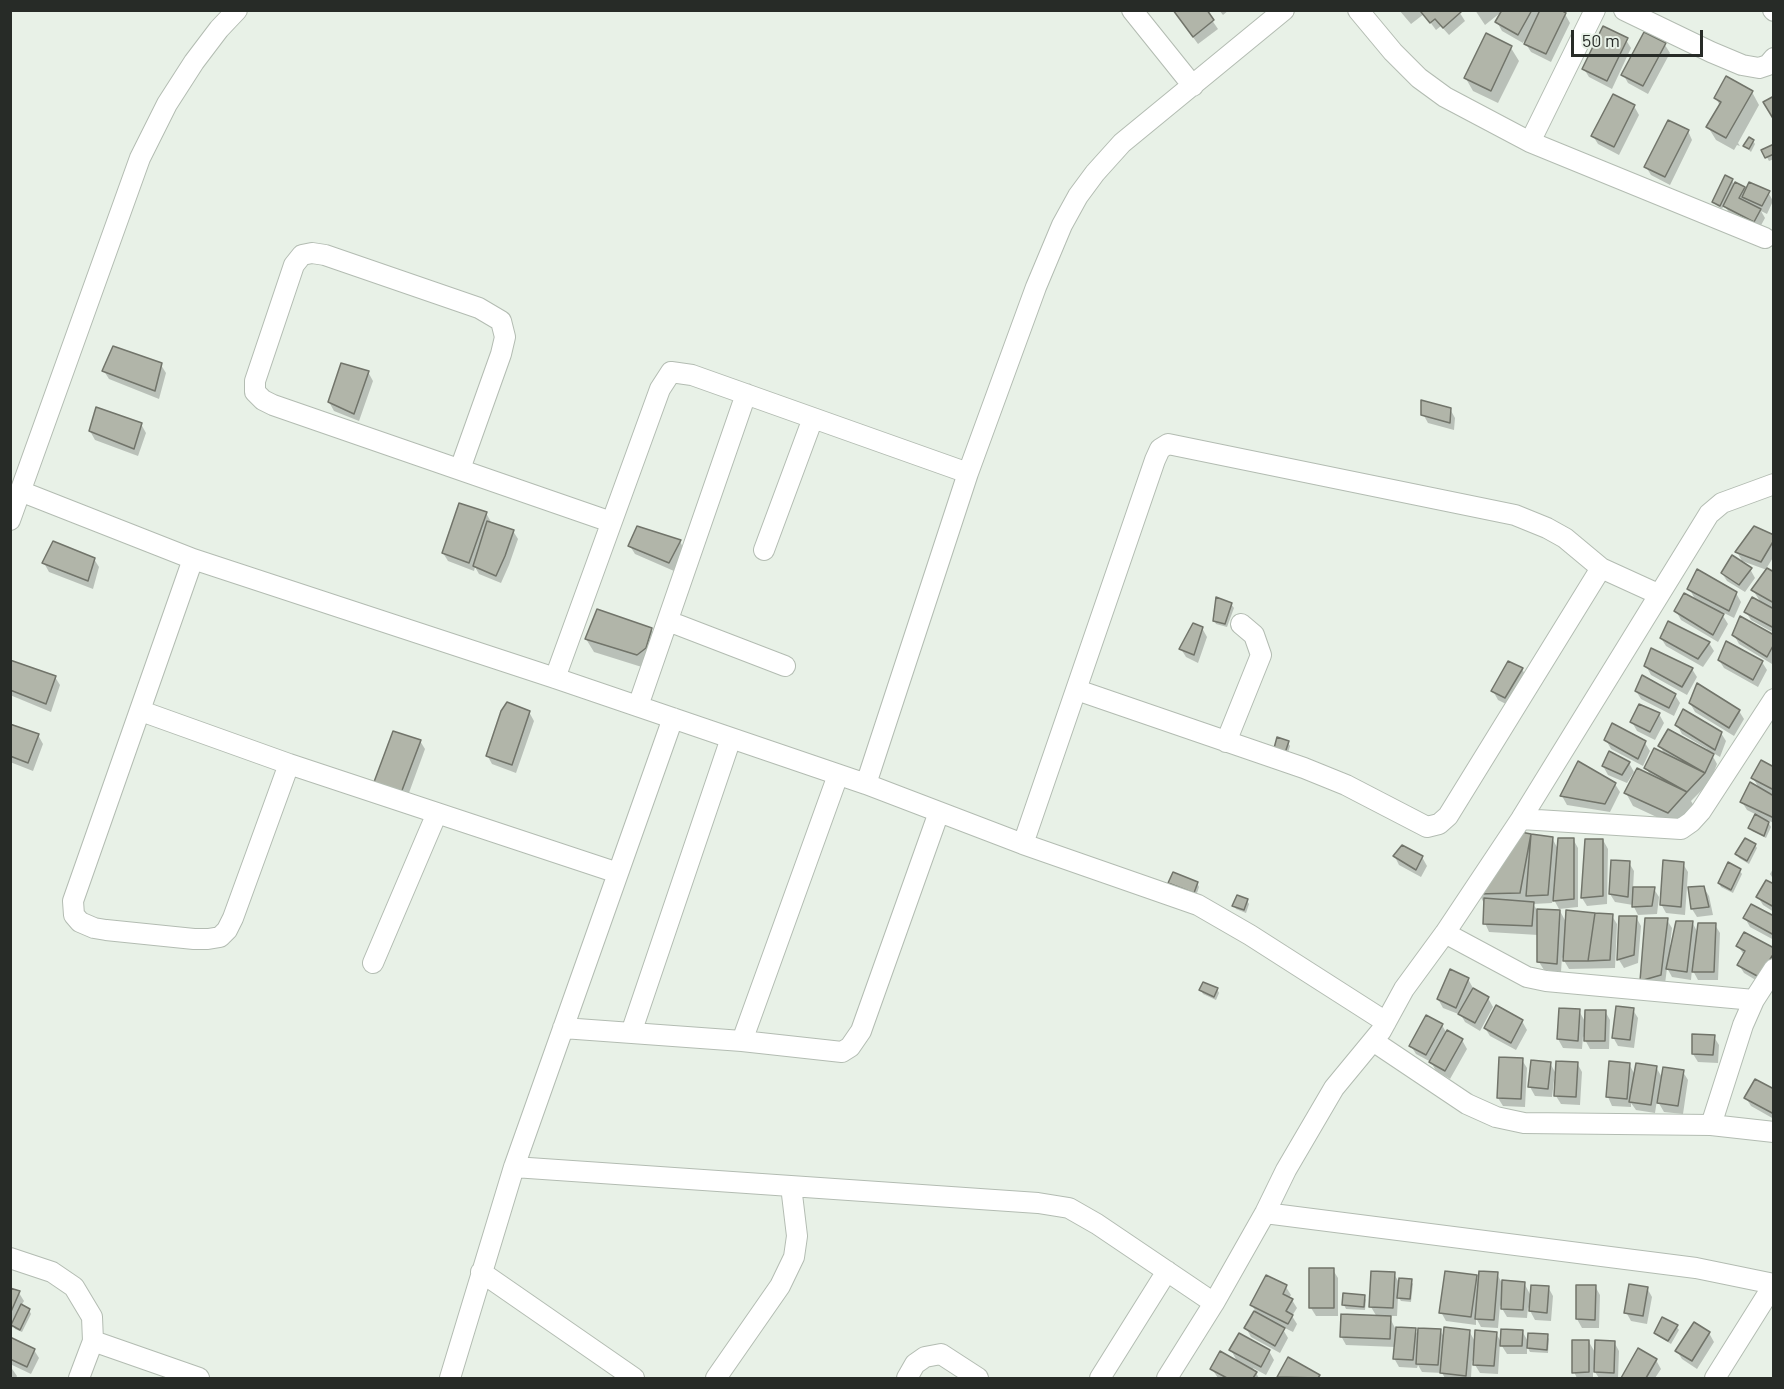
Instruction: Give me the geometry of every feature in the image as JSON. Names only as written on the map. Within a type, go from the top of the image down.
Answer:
[{"type":"street","points":[[10,520],[140,158],[167,104],[194,62],[237,10]]},
{"type":"street","points":[[1132,10],[1193,86]]},
{"type":"street","points":[[866,784],[968,473],[1036,286],[1062,225],[1078,196],[1122,143],[1284,10]]},
{"type":"street","points":[[1358,10],[1393,52],[1419,78],[1445,97],[1530,142],[1765,238]]},
{"type":"street","points":[[1530,142],[1595,10]]},
{"type":"street","points":[[1624,10],[1742,65],[1759,68],[1768,65],[1773,58]]},
{"type":"street","points":[[460,469],[501,354],[505,337],[501,321],[479,308],[325,255],[312,253],[302,255],[294,265],[255,381],[255,392],[263,400],[611,522]]},
{"type":"street","points":[[555,678],[660,389],[671,372],[692,375],[968,473]]},
{"type":"street","points":[[638,706],[746,394]]},
{"type":"street","points":[[764,550],[813,418]]},
{"type":"street","points":[[1023,843],[1155,460],[1160,449],[1168,444],[1515,515],[1565,537],[1601,568],[1658,594]]},
{"type":"street","points":[[1167,1378],[1214,1303],[1265,1213],[1286,1170],[1335,1088],[1373,1041],[1404,989],[1445,933],[1521,819],[1709,514],[1722,503],[1773,484]]},
{"type":"street","points":[[20,491],[193,559],[555,678],[866,784],[1198,906],[1250,935],[1386,1022]]},
{"type":"street","points":[[193,559],[73,901],[74,915],[80,922],[94,928],[194,939],[220,937],[227,930],[233,918],[290,765]]},
{"type":"street","points":[[1077,690],[1304,768],[1346,785],[1427,827],[1439,824],[1448,816],[1601,568]]},
{"type":"street","points":[[668,621],[785,666]]},
{"type":"street","points":[[1226,742],[1260,655],[1254,635],[1241,624]]},
{"type":"street","points":[[1521,819],[1681,829],[1701,812],[1773,699]]},
{"type":"street","points":[[141,711],[290,765],[618,873]]},
{"type":"street","points":[[450,1378],[514,1167],[673,718]]},
{"type":"street","points":[[631,1033],[731,738]]},
{"type":"street","points":[[742,1041],[838,775]]},
{"type":"street","points":[[563,1028],[742,1041],[842,1052],[850,1047],[861,1031],[939,812]]},
{"type":"street","points":[[373,963],[437,813]]},
{"type":"street","points":[[1445,933],[1527,977],[1546,981],[1754,1000]]},
{"type":"street","points":[[1711,1125],[1743,1025],[1754,1000],[1773,969]]},
{"type":"street","points":[[1373,1041],[1467,1104],[1496,1117],[1524,1123],[1711,1125],[1773,1132]]},
{"type":"street","points":[[514,1167],[1038,1203],[1069,1208],[1097,1224],[1214,1303]]},
{"type":"street","points":[[716,1378],[780,1286],[794,1257],[797,1236],[791,1186]]},
{"type":"street","points":[[1265,1213],[1696,1268],[1773,1284],[1715,1378]]},
{"type":"street","points":[[10,1258],[52,1272],[74,1287],[92,1317],[93,1341],[79,1378]]},
{"type":"street","points":[[1100,1378],[1167,1271]]},
{"type":"street","points":[[481,1272],[634,1378]]},
{"type":"street","points":[[93,1341],[199,1378]]},
{"type":"street","points":[[907,1378],[915,1364],[925,1357],[940,1354],[978,1378]]},
{"type":"building","points":[[1173,10],[1207,10],[1214,20],[1193,37]]},
{"type":"building","points":[[1424,10],[1460,10],[1461,12],[1443,28],[1435,19],[1430,23],[1421,12]]},
{"type":"building","points":[[1502,10],[1532,10],[1518,35],[1495,22]]},
{"type":"building","points":[[1540,10],[1561,10],[1566,13],[1546,54],[1524,44]]},
{"type":"building","points":[[1603,26],[1628,38],[1607,81],[1582,69]]},
{"type":"building","points":[[1644,32],[1666,43],[1643,86],[1621,75]]},
{"type":"building","points":[[1486,33],[1512,46],[1491,91],[1464,78]]},
{"type":"building","points":[[1726,76],[1753,91],[1726,138],[1706,127],[1721,102],[1714,98]]},
{"type":"building","points":[[1613,94],[1635,105],[1614,147],[1591,136]]},
{"type":"building","points":[[1774,96],[1774,120],[1763,102]]},
{"type":"building","points":[[1668,120],[1689,130],[1665,177],[1644,167]]},
{"type":"building","points":[[1749,137],[1754,140],[1749,149],[1743,146]]},
{"type":"building","points":[[1774,144],[1774,154],[1765,158],[1761,150]]},
{"type":"building","points":[[1725,175],[1733,179],[1720,206],[1712,202]]},
{"type":"building","points":[[1735,182],[1745,187],[1739,198],[1761,209],[1754,222],[1723,206]]},
{"type":"building","points":[[1749,182],[1770,191],[1762,206],[1742,197]]},
{"type":"building","points":[[113,346],[162,363],[155,391],[102,371]]},
{"type":"building","points":[[341,363],[369,371],[354,414],[328,402]]},
{"type":"building","points":[[1421,400],[1451,408],[1450,423],[1421,415]]},
{"type":"building","points":[[96,407],[142,423],[134,449],[89,431]]},
{"type":"building","points":[[459,503],[487,512],[469,563],[442,553]]},
{"type":"building","points":[[487,521],[514,530],[496,576],[473,566]]},
{"type":"building","points":[[637,526],[681,540],[669,563],[628,546]]},
{"type":"building","points":[[1754,526],[1774,535],[1774,540],[1761,562],[1735,552]]},
{"type":"building","points":[[53,541],[95,558],[88,581],[42,563]]},
{"type":"building","points":[[1732,555],[1752,568],[1739,585],[1721,573]]},
{"type":"building","points":[[1767,568],[1774,572],[1774,603],[1751,590]]},
{"type":"building","points":[[1697,569],[1737,592],[1729,611],[1687,589]]},
{"type":"building","points":[[1684,593],[1724,614],[1713,635],[1674,611]]},
{"type":"building","points":[[1216,597],[1232,603],[1225,624],[1213,621]]},
{"type":"building","points":[[1752,597],[1774,609],[1774,628],[1744,612]]},
{"type":"building","points":[[597,609],[652,628],[646,648],[637,655],[585,639]]},
{"type":"building","points":[[1740,616],[1774,635],[1774,644],[1767,657],[1732,635]]},
{"type":"building","points":[[1668,621],[1710,642],[1698,659],[1660,638]]},
{"type":"building","points":[[1193,623],[1203,627],[1194,655],[1179,649]]},
{"type":"building","points":[[1726,641],[1763,661],[1753,680],[1718,660]]},
{"type":"building","points":[[1651,648],[1693,668],[1682,687],[1644,666]]},
{"type":"building","points":[[10,660],[56,676],[46,704],[10,690]]},
{"type":"building","points":[[1508,661],[1523,668],[1505,698],[1491,691]]},
{"type":"building","points":[[1642,675],[1676,694],[1669,708],[1635,691]]},
{"type":"building","points":[[1697,683],[1740,710],[1729,728],[1689,703]]},
{"type":"building","points":[[507,702],[530,711],[512,765],[486,756],[501,711]]},
{"type":"building","points":[[1639,704],[1660,713],[1650,732],[1630,722]]},
{"type":"building","points":[[1683,709],[1722,732],[1715,750],[1675,725]]},
{"type":"building","points":[[1612,723],[1646,741],[1638,759],[1604,740]]},
{"type":"building","points":[[10,724],[39,734],[28,763],[10,756]]},
{"type":"building","points":[[1668,729],[1714,754],[1705,773],[1658,746]]},
{"type":"building","points":[[393,731],[421,740],[401,793],[374,782]]},
{"type":"building","points":[[1277,737],[1289,741],[1284,756],[1273,752]]},
{"type":"building","points":[[1654,748],[1705,773],[1687,792],[1644,768]]},
{"type":"building","points":[[1609,751],[1630,762],[1622,775],[1602,766]]},
{"type":"building","points":[[1761,760],[1774,767],[1774,790],[1751,778]]},
{"type":"building","points":[[1578,761],[1616,783],[1605,804],[1560,796]]},
{"type":"building","points":[[1637,768],[1687,792],[1668,813],[1624,793]]},
{"type":"building","points":[[1750,782],[1774,796],[1774,818],[1740,802]]},
{"type":"building","points":[[1755,814],[1769,822],[1764,836],[1748,828]]},
{"type":"building","points":[[1521,832],[1531,834],[1520,893],[1477,894]]},
{"type":"building","points":[[1531,834],[1553,837],[1548,895],[1526,896]]},
{"type":"building","points":[[1558,838],[1574,838],[1574,899],[1553,901]]},
{"type":"building","points":[[1745,838],[1756,844],[1747,861],[1735,854]]},
{"type":"building","points":[[1585,839],[1603,839],[1603,896],[1581,898]]},
{"type":"building","points":[[1402,845],[1423,856],[1416,870],[1393,856]]},
{"type":"building","points":[[1611,860],[1630,861],[1628,897],[1609,894]]},
{"type":"building","points":[[1663,860],[1684,862],[1681,907],[1660,905]]},
{"type":"building","points":[[1728,862],[1741,869],[1731,890],[1718,883]]},
{"type":"building","points":[[1173,872],[1198,882],[1194,893],[1168,883]]},
{"type":"building","points":[[1766,880],[1774,884],[1774,907],[1756,897]]},
{"type":"building","points":[[1704,886],[1709,907],[1691,909],[1688,887]]},
{"type":"building","points":[[1633,887],[1655,887],[1652,906],[1632,907]]},
{"type":"building","points":[[1237,895],[1248,899],[1244,910],[1232,906]]},
{"type":"building","points":[[1484,898],[1534,902],[1532,926],[1483,924]]},
{"type":"building","points":[[1751,904],[1774,916],[1774,935],[1743,918]]},
{"type":"building","points":[[1537,909],[1560,910],[1557,964],[1537,962]]},
{"type":"building","points":[[1566,910],[1595,913],[1588,961],[1563,961]]},
{"type":"building","points":[[1595,913],[1613,914],[1610,960],[1588,961]]},
{"type":"building","points":[[1619,916],[1637,916],[1634,955],[1617,960]]},
{"type":"building","points":[[1645,918],[1668,918],[1661,975],[1640,981]]},
{"type":"building","points":[[1676,921],[1693,921],[1687,972],[1666,969]]},
{"type":"building","points":[[1698,923],[1716,923],[1714,972],[1692,972]]},
{"type":"building","points":[[1744,932],[1774,948],[1774,953],[1759,977],[1737,965],[1745,951],[1736,946]]},
{"type":"building","points":[[1450,969],[1469,978],[1456,1008],[1437,999]]},
{"type":"building","points":[[1203,982],[1218,988],[1214,997],[1199,990]]},
{"type":"building","points":[[1473,988],[1489,997],[1475,1023],[1458,1014]]},
{"type":"building","points":[[1496,1005],[1523,1020],[1511,1043],[1484,1028]]},
{"type":"building","points":[[1616,1006],[1634,1008],[1630,1040],[1612,1038]]},
{"type":"building","points":[[1559,1008],[1580,1009],[1578,1041],[1557,1039]]},
{"type":"building","points":[[1585,1010],[1606,1010],[1605,1041],[1584,1041]]},
{"type":"building","points":[[1426,1015],[1443,1024],[1426,1055],[1409,1046]]},
{"type":"building","points":[[1447,1030],[1463,1039],[1445,1071],[1429,1062]]},
{"type":"building","points":[[1692,1034],[1715,1035],[1713,1055],[1692,1054]]},
{"type":"building","points":[[1499,1057],[1523,1058],[1521,1099],[1497,1098]]},
{"type":"building","points":[[1531,1060],[1551,1062],[1548,1089],[1528,1087]]},
{"type":"building","points":[[1556,1061],[1578,1062],[1576,1097],[1554,1096]]},
{"type":"building","points":[[1609,1061],[1630,1063],[1627,1099],[1606,1097]]},
{"type":"building","points":[[1636,1063],[1657,1066],[1651,1105],[1629,1102]]},
{"type":"building","points":[[1663,1067],[1684,1070],[1678,1106],[1657,1103]]},
{"type":"building","points":[[1755,1079],[1774,1089],[1774,1114],[1744,1098]]},
{"type":"building","points":[[1309,1268],[1334,1268],[1334,1308],[1309,1308]]},
{"type":"building","points":[[1371,1271],[1395,1272],[1393,1308],[1369,1307]]},
{"type":"building","points":[[1445,1271],[1477,1275],[1471,1317],[1439,1313]]},
{"type":"building","points":[[1479,1271],[1498,1272],[1494,1320],[1475,1319]]},
{"type":"building","points":[[1266,1275],[1287,1285],[1283,1294],[1293,1299],[1286,1311],[1293,1315],[1288,1324],[1250,1305]]},
{"type":"building","points":[[1399,1278],[1412,1279],[1410,1299],[1397,1298]]},
{"type":"building","points":[[1502,1280],[1525,1282],[1523,1310],[1501,1309]]},
{"type":"building","points":[[1629,1284],[1648,1287],[1643,1316],[1624,1313]]},
{"type":"building","points":[[1531,1285],[1549,1286],[1547,1313],[1529,1311]]},
{"type":"building","points":[[1576,1285],[1596,1285],[1595,1320],[1576,1319]]},
{"type":"building","points":[[10,1288],[20,1291],[10,1314]]},
{"type":"building","points":[[1343,1293],[1365,1295],[1364,1307],[1342,1305]]},
{"type":"building","points":[[21,1304],[30,1309],[20,1330],[11,1325]]},
{"type":"building","points":[[1254,1311],[1285,1328],[1275,1346],[1244,1328]]},
{"type":"building","points":[[1341,1314],[1391,1316],[1390,1339],[1340,1337]]},
{"type":"building","points":[[1662,1317],[1678,1325],[1668,1341],[1654,1333]]},
{"type":"building","points":[[1694,1322],[1710,1332],[1692,1361],[1675,1351]]},
{"type":"building","points":[[1396,1327],[1416,1328],[1413,1360],[1393,1359]]},
{"type":"building","points":[[1444,1327],[1470,1330],[1466,1376],[1440,1373]]},
{"type":"building","points":[[1418,1328],[1441,1329],[1438,1365],[1416,1364]]},
{"type":"building","points":[[1501,1329],[1523,1330],[1522,1346],[1500,1346]]},
{"type":"building","points":[[1475,1330],[1497,1332],[1494,1366],[1473,1365]]},
{"type":"building","points":[[1239,1333],[1270,1350],[1261,1367],[1229,1350]]},
{"type":"building","points":[[1528,1333],[1548,1334],[1547,1350],[1527,1348]]},
{"type":"building","points":[[10,1337],[35,1349],[27,1367],[10,1359]]},
{"type":"building","points":[[1572,1340],[1589,1340],[1589,1372],[1572,1373]]},
{"type":"building","points":[[1595,1340],[1615,1341],[1614,1373],[1594,1372]]},
{"type":"building","points":[[1638,1348],[1657,1359],[1646,1378],[1621,1378]]},
{"type":"building","points":[[1220,1351],[1257,1372],[1253,1378],[1227,1378],[1210,1369]]},
{"type":"building","points":[[1288,1357],[1320,1375],[1318,1378],[1277,1377]]}]
